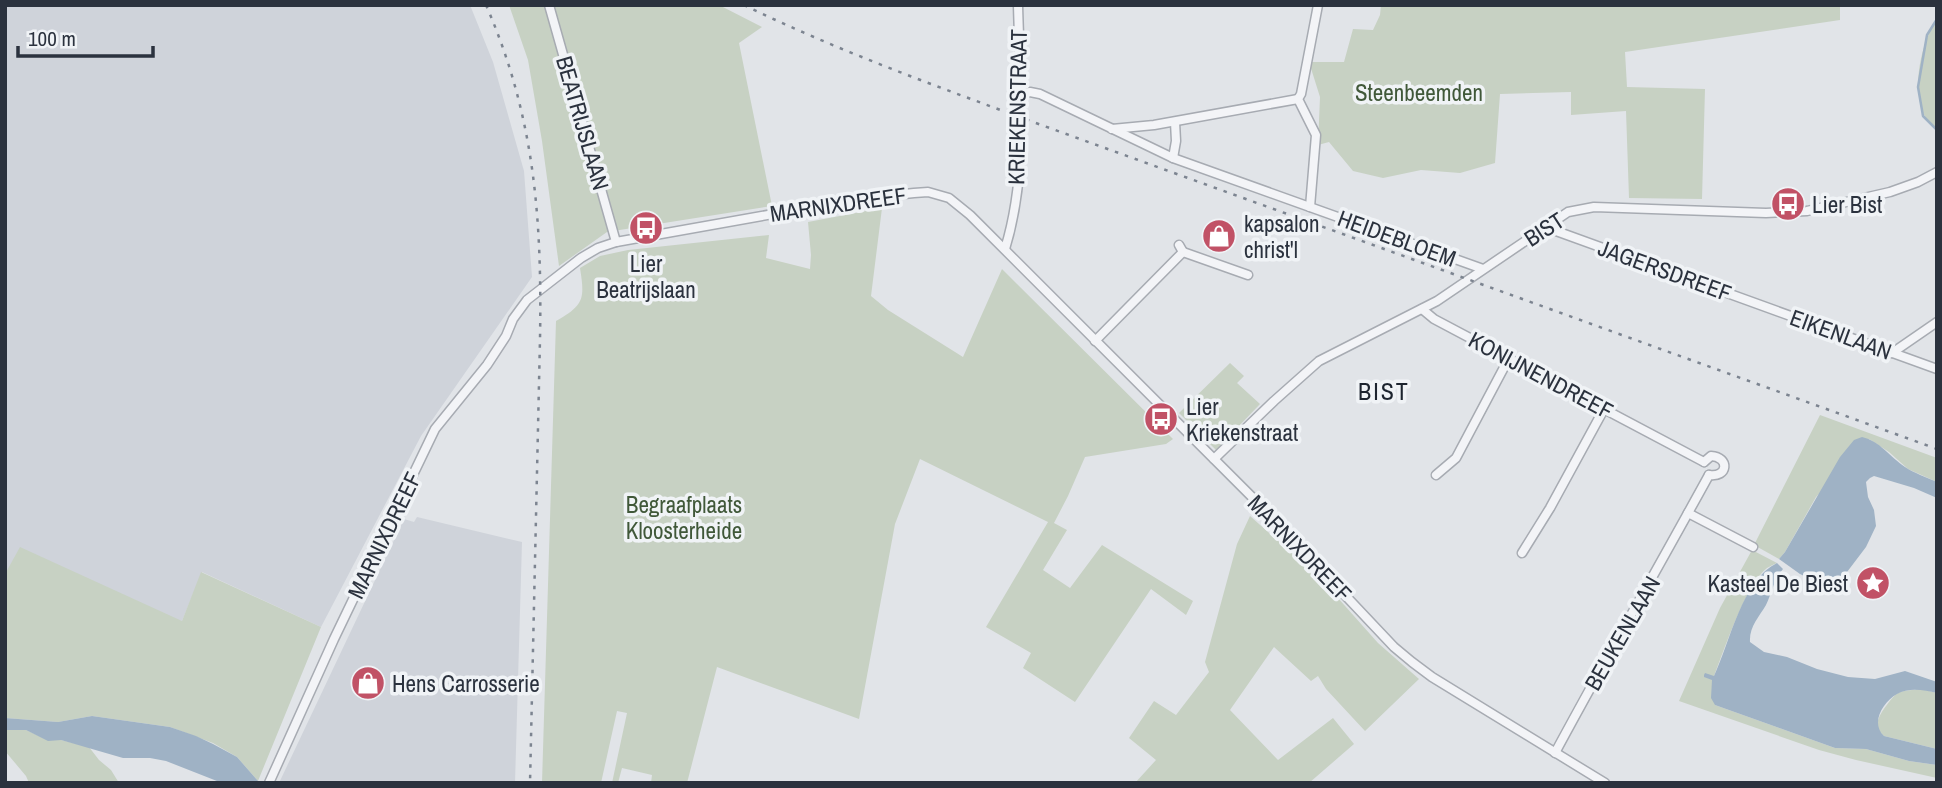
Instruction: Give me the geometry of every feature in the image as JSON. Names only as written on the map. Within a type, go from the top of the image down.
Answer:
[{"type":"street","name":"BEATRIJSLAAN","points":[[549,5],[616,242]]},
{"type":"street","name":"KRIEKENSTRAAT","points":[[1004,249],[1010,234],[1020,159],[1022,118],[1018,5]]},
{"type":"street","points":[[1112,129],[1175,122],[1298,99],[1318,5]]},
{"type":"street","name":"HEIDEBLOEM","points":[[1020,93],[1040,94],[1173,158],[1483,269]]},
{"type":"street","name":"HEIDEBLOEM","points":[[1298,99],[1316,135],[1310,207]]},
{"type":"street","points":[[1173,158],[1175,122]]},
{"type":"street","name":"BIST","points":[[1214,459],[1319,361],[1422,309],[1568,212],[1594,207],[1766,213],[1807,211],[1890,192],[1937,172]]},
{"type":"street","name":"MARNIXDREEF","points":[[269,783],[334,639],[435,429],[487,365],[527,300],[581,258],[616,242],[857,199],[928,192],[957,203],[1214,459],[1402,654],[1432,677],[1605,783]]},
{"type":"street","name":"JAGERSDREEF","points":[[1545,227],[1745,299]]},
{"type":"street","points":[[1095,341],[1181,248],[1248,275]]},
{"type":"street","name":"EIKENLAAN","points":[[1745,299],[1936,367]]},
{"type":"street","name":"KONIJNENDREEF","points":[[1422,309],[1434,319],[1661,439]]},
{"type":"street","points":[[1892,353],[1937,322]]},
{"type":"street","points":[[1436,475],[1456,458],[1509,358]]},
{"type":"street","points":[[1522,552],[1550,508],[1604,409]]},
{"type":"street","name":"BEUKENLAAN","points":[[1555,753],[1709,475],[1722,473],[1724,464],[1721,458],[1715,455],[1704,462],[1661,439]]},
{"type":"street","points":[[1704,462],[1704,471],[1709,475]]},
{"type":"street","points":[[1689,513],[1753,547]]},
{"type":"shaded area","points":[[5,5],[470,5],[493,62],[524,171],[532,277],[421,436],[321,627],[202,572],[182,621],[5,574]]},
{"type":"shaded area","points":[[417,517],[522,542],[515,783],[279,783],[404,519],[414,522]]},
{"type":"green space","points":[[509,5],[719,5],[762,27],[739,43],[772,206],[607,232],[559,266],[528,60]]},
{"type":"green space","name":"Steenbeemden","points":[[1381,5],[1840,5],[1840,20],[1625,52],[1627,87],[1705,89],[1702,199],[1629,198],[1626,111],[1571,115],[1571,92],[1500,94],[1495,163],[1460,173],[1421,170],[1383,178],[1353,171],[1329,142],[1318,145],[1320,97],[1309,62],[1344,62],[1353,29],[1373,30]]},
{"type":"green space","points":[[1937,18],[1937,130],[1923,113],[1918,77],[1923,52]]},
{"type":"green space","name":"Begraafplaats Kloosterheide","points":[[882,208],[871,296],[888,310],[963,357],[1002,269],[1173,439],[1166,444],[1085,457],[1054,523],[1067,530],[1043,570],[1070,588],[1102,545],[1193,601],[1186,615],[1151,589],[1075,702],[1023,668],[1031,653],[986,627],[1048,522],[920,459],[895,524],[859,719],[717,667],[687,783],[651,783],[652,775],[622,768],[618,783],[612,783],[627,713],[617,711],[601,783],[542,783],[556,321],[572,310],[580,300],[580,268],[600,256],[628,250],[769,235],[766,258],[810,269],[808,222]]},
{"type":"green space","points":[[1230,363],[1244,376],[1237,383],[1260,404],[1216,450],[1179,413]]},
{"type":"green space","points":[[1820,415],[1937,458],[1937,482],[1908,469],[1869,439],[1816,497],[1779,559],[1754,545]]},
{"type":"green space","points":[[1250,516],[1321,579],[1378,643],[1419,679],[1365,731],[1326,689],[1318,676],[1311,681],[1274,647],[1230,710],[1278,760],[1333,718],[1354,744],[1309,783],[1135,783],[1156,760],[1129,738],[1154,701],[1176,715],[1209,672],[1205,662],[1237,544]]},
{"type":"green space","points":[[20,547],[182,621],[201,572],[321,627],[258,781],[237,757],[213,743],[170,727],[92,716],[58,722],[5,718],[5,574]]},
{"type":"green space","points":[[1752,550],[1777,563],[1759,576],[1736,618],[1712,676],[1715,705],[1835,748],[1866,749],[1909,761],[1937,765],[1937,778],[1819,750],[1679,701],[1720,608]]},
{"type":"green space","points":[[1921,689],[1937,693],[1937,749],[1884,736],[1879,729],[1881,714],[1894,696],[1903,691]]},
{"type":"green space","points":[[5,730],[26,730],[48,740],[61,740],[89,747],[111,770],[119,783],[29,783],[5,751]]},
{"type":"water","points":[[1862,437],[1880,446],[1909,469],[1937,482],[1937,498],[1874,476],[1870,478],[1866,482],[1876,526],[1866,547],[1844,576],[1817,582],[1779,559],[1840,457],[1854,440]]},
{"type":"water","points":[[1777,563],[1783,569],[1753,627],[1750,642],[1764,652],[1848,677],[1875,679],[1905,671],[1937,682],[1937,693],[1912,690],[1892,698],[1883,707],[1878,725],[1884,736],[1937,749],[1937,765],[1909,761],[1866,749],[1835,748],[1715,705],[1711,698],[1712,680],[1704,675],[1714,676],[1746,597],[1765,571]]},
{"type":"water","points":[[92,716],[170,727],[196,736],[237,757],[258,781],[222,783],[166,761],[123,758],[61,740],[48,741],[26,730],[5,730],[5,718],[58,722]]},
{"type":"waterway","points":[[1937,19],[1927,35],[1918,87],[1923,116],[1937,130]]},
{"type":"railway","points":[[486,5],[515,88],[525,129],[537,211],[540,339],[530,783]]},
{"type":"railway","points":[[744,5],[847,51],[987,105],[1937,449]]},
{"type":"place","name":"Lier Bist","points":[[1788,204]]},
{"type":"place","name":"Lier Beatrijslaan","points":[[646,228]]},
{"type":"place","name":"kapsalon christ'l","points":[[1219,236]]},
{"type":"place","name":"Lier Kriekenstraat","points":[[1161,419]]},
{"type":"place","name":"Kasteel De Biest","points":[[1873,583]]},
{"type":"place","name":"Hens Carrosserie","points":[[368,683]]},
{"type":"district","name":"BIST","points":[[1384,391]]}]
